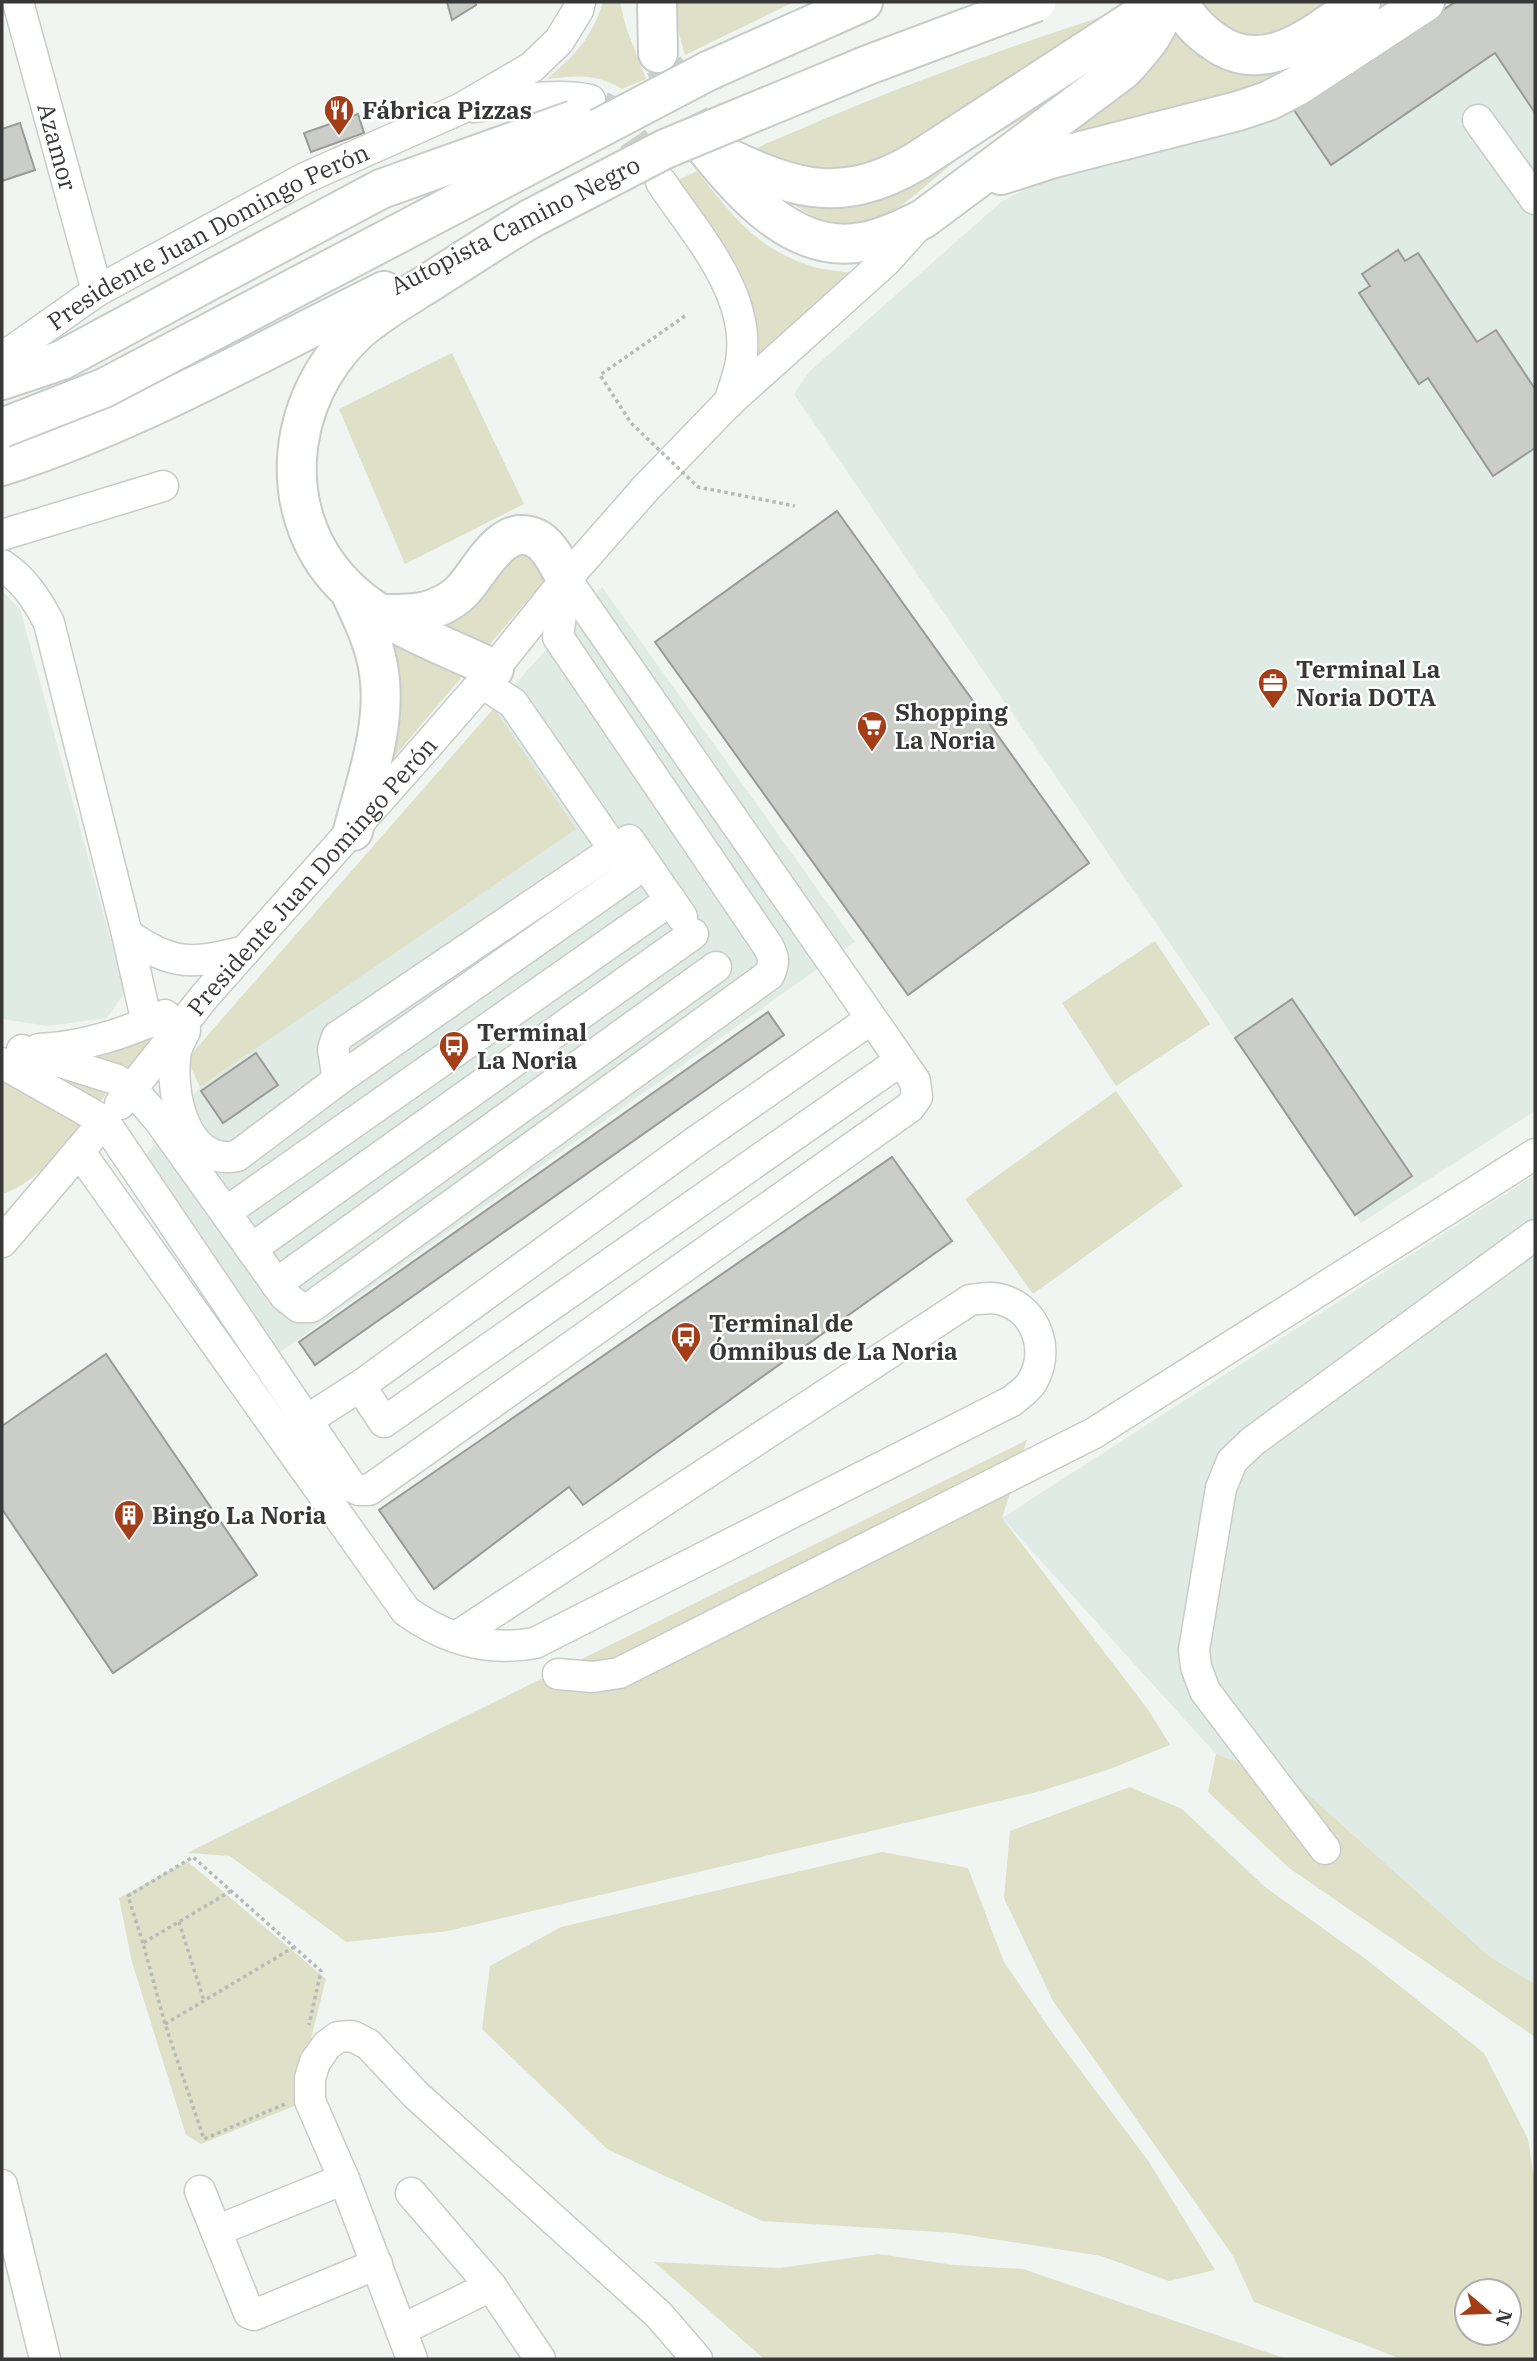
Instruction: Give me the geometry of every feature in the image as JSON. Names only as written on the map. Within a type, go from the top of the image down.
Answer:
[{"type":"main road","points":[[638,2],[661,59],[657,2]]},
{"type":"main road","name":"Autopista Camino Negro","points":[[2,428],[104,388],[708,71],[863,2]]},
{"type":"main road","name":"Autopista Camino Negro","points":[[2,466],[110,427],[530,219],[665,149],[868,65],[1035,2]]},
{"type":"main road","points":[[1163,2],[1158,26],[1147,44],[1123,70],[923,219],[862,242],[834,244],[811,239],[773,217],[741,191],[705,147],[739,163],[811,188],[858,186],[896,174],[1163,2]]},
{"type":"main road","points":[[1180,2],[1193,23],[1209,38],[1234,52],[1251,56],[1280,53],[1354,7]]},
{"type":"main road","points":[[972,184],[1054,158],[1268,101],[1297,86],[1425,2]]},
{"type":"main road","points":[[2,380],[62,360],[381,189],[708,71]]},
{"type":"main road","points":[[353,831],[374,747],[381,694],[379,670],[368,630],[350,592],[319,555],[309,536],[298,491],[296,454],[299,432],[320,379],[339,352],[358,332],[387,309],[530,219]]},
{"type":"main road","points":[[382,614],[415,614],[440,607],[460,593],[498,545],[509,538],[524,536],[538,539],[550,552],[566,579]]},
{"type":"main road","points":[[350,592],[382,614],[488,676]]},
{"type":"street","name":"Azamor","points":[[18,2],[97,291]]},
{"type":"street","name":"Presidente Juan Domingo Perón","points":[[2,358],[97,291],[305,178],[460,109],[532,67],[559,41],[580,2]]},
{"type":"street","points":[[460,109],[538,99],[575,97],[590,100]]},
{"type":"street","points":[[1478,120],[1535,199]]},
{"type":"street","points":[[661,183],[733,293],[742,335],[741,361],[729,403]]},
{"type":"street","name":"Presidente Juan Domingo Perón","points":[[2,1242],[132,1089],[204,997],[488,676],[566,579],[646,488],[729,403],[887,261],[923,219]]},
{"type":"street","points":[[2,535],[163,486]]},
{"type":"street","points":[[2,565],[36,598],[49,623],[147,1023]]},
{"type":"street","points":[[9,1053],[115,1079],[132,1089],[159,1120],[285,1296],[299,1307],[311,1307],[769,975],[774,957],[558,637],[566,579]]},
{"type":"street","points":[[9,1053],[104,1121],[351,1486],[359,1490],[369,1490],[910,1107],[917,1097],[915,1082],[566,579]]},
{"type":"street","points":[[488,676],[519,681],[737,1000]]},
{"type":"street","points":[[204,997],[176,1048],[174,1068],[177,1097],[189,1136],[215,1156],[227,1158],[237,1156],[338,1080],[333,1049],[337,1037],[615,849],[513,703],[488,676]]},
{"type":"street","points":[[226,1212],[671,900]]},
{"type":"street","points":[[127,934],[149,950],[184,961],[212,959],[245,951]]},
{"type":"street","points":[[251,1249],[693,934]]},
{"type":"street","points":[[276,1284],[716,967]]},
{"type":"street","points":[[9,1053],[80,1045],[111,1037],[204,997]]},
{"type":"street","points":[[307,1420],[360,1386],[695,1142],[872,1019]]},
{"type":"street","points":[[360,1386],[384,1422],[900,1061]]},
{"type":"street","points":[[79,1151],[406,1611],[426,1626],[474,1644],[500,1647],[535,1643],[1012,1401],[1031,1385],[1040,1365],[1042,1348],[1037,1329],[1020,1308],[1003,1300],[970,1300],[456,1637]]},
{"type":"street","points":[[558,1674],[593,1677],[618,1674],[1066,1448],[1535,1154]]},
{"type":"street","points":[[2,1212],[36,1201]]},
{"type":"street","points":[[1325,1849],[1205,1691],[1196,1667],[1194,1650],[1221,1488],[1232,1461],[1252,1441],[1535,1235]]},
{"type":"street","points":[[412,2359],[344,2179],[310,2101],[310,2078],[315,2062],[327,2045],[338,2037],[352,2036],[368,2043],[416,2095],[659,2315],[697,2359]]},
{"type":"street","points":[[216,2231],[344,2179]]},
{"type":"street","points":[[2,2185],[45,2359]]},
{"type":"street","points":[[200,2192],[249,2313],[254,2315],[377,2264]]},
{"type":"street","points":[[411,2193],[491,2287],[540,2359]]},
{"type":"street","points":[[401,2330],[491,2287]]},
{"type":"path","points":[[685,316],[600,375],[631,424],[698,487],[795,506]]},
{"type":"path","points":[[307,2036],[321,1971],[193,1857],[128,1896],[165,2024],[204,2139],[293,2101],[310,2101]]},
{"type":"path","points":[[142,1943],[231,1891]]},
{"type":"path","points":[[179,1922],[204,2001]]},
{"type":"path","points":[[165,2024],[294,1947]]},
{"type":"shaded area","name":"Terminal La Noria DOTA","points":[[1455,2],[1535,2],[1535,1111],[1361,1223],[794,394],[810,371],[1001,202],[1048,178],[1282,117]]},
{"type":"shaded area","points":[[602,587],[855,942],[276,1355],[141,1161],[200,1087],[575,829],[494,708]]},
{"type":"shaded area","points":[[2,591],[20,609],[125,992],[107,1018],[49,1026],[2,1019]]},
{"type":"shaded area","points":[[1535,1175],[1535,1984],[1490,1957],[1293,1781],[1216,1754],[1002,1518]]},
{"type":"green space","points":[[603,2],[620,2],[626,27],[646,79],[622,89],[594,78],[547,79],[588,36]]},
{"type":"green space","points":[[670,2],[794,2],[685,55]]},
{"type":"green space","points":[[1330,2],[1279,31],[1249,35],[1218,20],[1201,3]]},
{"type":"green space","points":[[1127,9],[999,94],[867,169],[807,169],[780,164],[754,149],[939,74]]},
{"type":"green space","points":[[1178,16],[1193,33],[1322,58],[1239,100],[1061,136]]},
{"type":"green space","points":[[1054,95],[1024,118],[969,151],[905,202],[870,221],[851,225],[831,223],[788,201],[811,199]]},
{"type":"green space","points":[[697,171],[747,229],[776,251],[814,267],[852,273],[750,368],[757,330],[748,292],[676,181]]},
{"type":"green space","points":[[452,353],[524,504],[405,564],[339,409]]},
{"type":"green space","points":[[525,553],[552,572],[489,645],[434,625],[504,561]]},
{"type":"green space","points":[[385,640],[472,665],[387,765]]},
{"type":"green space","points":[[494,708],[576,829],[200,1087],[187,1059]]},
{"type":"green space","points":[[1155,941],[1210,1024],[1116,1086],[1062,1003]]},
{"type":"green space","points":[[147,1038],[148,1045],[128,1070],[91,1059],[89,1054]]},
{"type":"green space","points":[[2,1068],[88,1119],[38,1173],[15,1189],[2,1194]]},
{"type":"green space","points":[[46,1070],[98,1087],[106,1095],[96,1105]]},
{"type":"green space","points":[[1116,1091],[1183,1186],[1033,1294],[965,1199]]},
{"type":"green space","points":[[1027,1440],[1002,1518],[1149,1711],[1170,1745],[1113,1768],[1041,1791],[448,1931],[346,1942],[230,1856],[187,1853]]},
{"type":"green space","points":[[1216,1754],[1293,1781],[1490,1957],[1535,1984],[1535,2037],[1289,1868],[1208,1792]]},
{"type":"green space","points":[[1130,1787],[1182,1809],[1265,1887],[1367,1960],[1484,2053],[1528,2139],[1535,2186],[1535,2359],[1401,2359],[1254,2302],[1233,2256],[1053,2001],[1004,1898],[1010,1831]]},
{"type":"green space","points":[[882,1852],[968,1868],[1004,1962],[1056,2038],[1149,2162],[1215,2270],[1169,2281],[1101,2256],[955,2233],[762,2221],[607,2149],[482,2029],[490,1966],[561,1927]]},
{"type":"green space","points":[[187,1861],[326,1979],[294,2106],[201,2144],[186,2135],[132,1962],[119,1898]]},
{"type":"green space","points":[[878,2254],[954,2265],[1023,2269],[1287,2359],[764,2359],[654,2262],[780,2268]]},
{"type":"building","points":[[447,2],[475,2],[476,5],[452,20]]},
{"type":"building","points":[[1455,2],[1535,2],[1535,113],[1495,53],[1331,165],[1294,110]]},
{"type":"building","points":[[358,114],[364,133],[311,152],[304,133]]},
{"type":"building","points":[[20,123],[35,170],[2,181],[2,129]]},
{"type":"building","points":[[1398,250],[1405,261],[1418,253],[1477,342],[1496,330],[1535,389],[1535,448],[1493,476],[1428,378],[1419,384],[1359,293],[1370,286],[1362,274]]},
{"type":"building","name":"Shopping La Noria","points":[[837,511],[1089,863],[908,995],[655,642]]},
{"type":"building","points":[[1292,999],[1412,1176],[1355,1215],[1235,1038]]},
{"type":"building","points":[[768,1012],[784,1035],[315,1365],[299,1342]]},
{"type":"building","points":[[256,1053],[278,1085],[223,1123],[201,1091]]},
{"type":"building","name":"Terminal de Ómnibus de La Noria","points":[[892,1157],[952,1241],[583,1505],[569,1487],[434,1589],[379,1510]]},
{"type":"building","name":"Bingo La Noria","points":[[106,1354],[257,1575],[113,1673],[2,1509],[2,1426]]},
{"type":"tunnel","points":[[664,65],[705,147]]},
{"type":"tunnel","points":[[602,106],[625,127],[657,176]]},
{"type":"place","name":"Fábrica Pizzas","points":[[339,137]]},
{"type":"place","name":"Terminal La Noria DOTA","points":[[1273,710]]},
{"type":"place","name":"Shopping La Noria","points":[[872,753]]},
{"type":"place","name":"Terminal La Noria","points":[[454,1073]]},
{"type":"place","name":"Terminal de Ómnibus de La Noria","points":[[686,1364]]},
{"type":"place","name":"Bingo La Noria","points":[[129,1542]]}]
